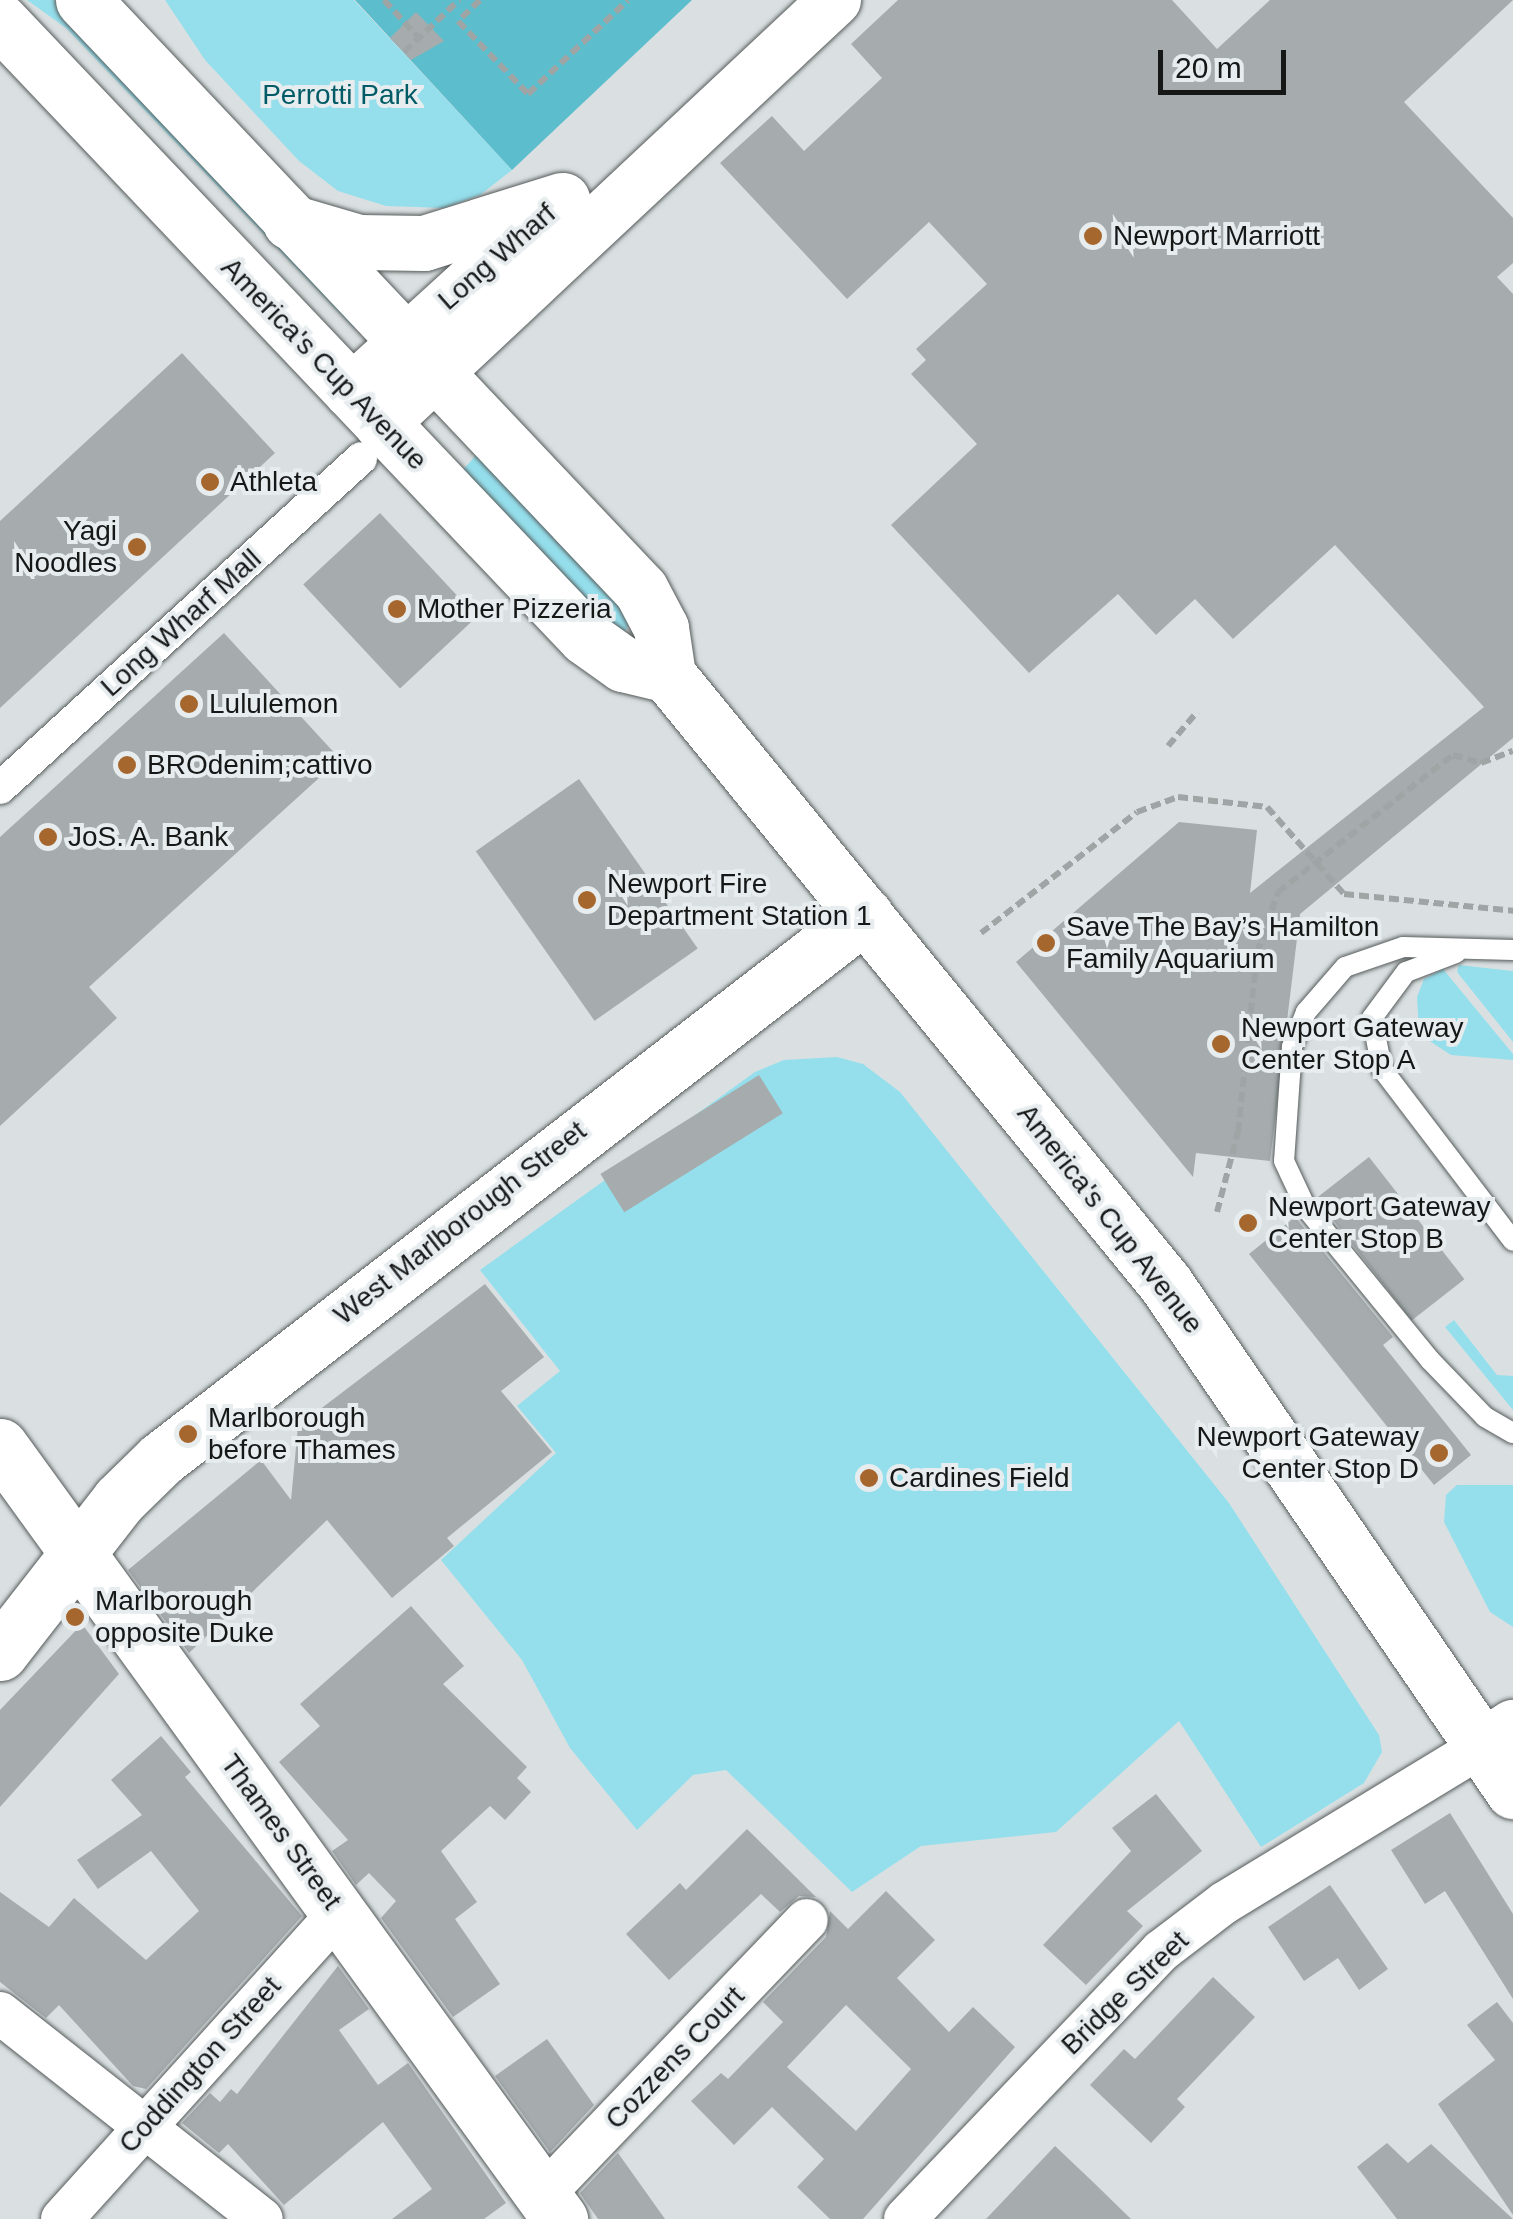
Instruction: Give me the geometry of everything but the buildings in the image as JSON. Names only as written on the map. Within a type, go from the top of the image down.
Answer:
[{"type":"main road","name":"America's Cup Avenue","points":[[83,0],[287,221],[640,590],[661,628],[668,675],[1165,1283],[1498,1736],[1513,1792]]},
{"type":"main road","name":"America's Cup Avenue","points":[[0,21],[364,425],[584,637],[623,664],[668,675]]},
{"type":"main road","points":[[287,221],[359,242],[424,243],[562,200]]},
{"type":"main road","name":"West Marlborough Street","points":[[4,1636],[161,1460],[865,915]]},
{"type":"main road","name":"Thames Street","points":[[0,1446],[552,2207]]},
{"type":"street","name":"Long Wharf","points":[[420,357],[667,155],[834,0]]},
{"type":"street","name":"Long Wharf","points":[[364,425],[562,200],[667,155]]},
{"type":"street","name":"Long Wharf Mall","points":[[0,788],[364,425]]},
{"type":"street","name":"Bridge Street","points":[[905,2219],[1162,1951],[1224,1903],[1498,1736]]},
{"type":"street","name":"Coddington Street","points":[[62,2219],[140,2128],[339,1912]]},
{"type":"street","name":"Cozzens Court","points":[[552,2207],[808,1920]]},
{"type":"street","points":[[0,2013],[140,2128],[262,2219]]},
{"type":"lane","points":[[1513,950],[1404,947],[1345,967],[1323,987],[1292,1047],[1284,1161],[1306,1208],[1430,1360],[1485,1417],[1513,1433]]},
{"type":"lane","points":[[1472,947],[1406,972],[1372,1018],[1382,1069],[1513,1241]]},
{"type":"path","points":[[384,0],[419,38]]},
{"type":"path","points":[[404,52],[459,0]]},
{"type":"path","points":[[480,0],[458,20],[528,94],[628,0]]},
{"type":"path","points":[[1168,746],[1196,712]]},
{"type":"path","points":[[1217,1212],[1238,1132],[1257,953],[1278,892],[1453,755],[1481,763],[1513,751]]},
{"type":"path","points":[[980,933],[1162,798],[1267,807],[1318,860],[1344,894],[1513,911]]},
{"type":"green space","points":[[27,0],[54,0],[359,324],[354,328],[66,28]]},
{"type":"green space","name":"Perrotti Park","points":[[165,0],[354,0],[512,170],[480,195],[444,208],[386,206],[338,191],[299,161],[205,60]]},
{"type":"green space","points":[[476,455],[633,617],[624,633],[615,634],[463,470]]},
{"type":"green space","points":[[1459,965],[1513,971],[1513,1042],[1457,972]]},
{"type":"green space","points":[[1443,969],[1513,1054],[1513,1060],[1451,1055],[1419,1034],[1417,997],[1424,979]]},
{"type":"green space","name":"Cardines Field","points":[[837,1057],[863,1064],[900,1092],[1229,1503],[1379,1735],[1382,1752],[1364,1783],[1261,1847],[1179,1721],[1056,1832],[921,1846],[852,1892],[726,1770],[693,1775],[637,1830],[570,1748],[522,1660],[441,1560],[556,1453],[517,1406],[560,1371],[480,1270],[755,1072],[784,1060]]},
{"type":"green space","points":[[1454,1320],[1497,1375],[1513,1376],[1513,1410],[1445,1327]]},
{"type":"green space","points":[[1457,1485],[1513,1485],[1513,1627],[1490,1612],[1444,1522],[1446,1495]]},
{"type":"shaded area","points":[[355,0],[692,0],[512,170]]},
{"type":"place","name":"Newport Marriott","points":[[1093,236]]},
{"type":"place","name":"Athleta","points":[[210,482]]},
{"type":"place","name":"Yagi Noodles","points":[[137,547]]},
{"type":"place","name":"Mother Pizzeria","points":[[397,609]]},
{"type":"place","name":"Lululemon","points":[[189,704]]},
{"type":"place","name":"BROdenim;cattivo","points":[[127,765]]},
{"type":"place","name":"JoS. A. Bank","points":[[48,837]]},
{"type":"place","name":"Newport Fire Department Station 1","points":[[587,900]]},
{"type":"place","name":"Save The Bay’s Hamilton Family Aquarium","points":[[1046,943]]},
{"type":"place","name":"Newport Gateway Center Stop A","points":[[1221,1044]]},
{"type":"place","name":"Newport Gateway Center Stop B","points":[[1248,1223]]},
{"type":"place","name":"Marlborough before Thames","points":[[188,1434]]},
{"type":"place","name":"Newport Gateway Center Stop D","points":[[1439,1453]]},
{"type":"place","name":"Cardines Field","points":[[869,1478]]},
{"type":"place","name":"Marlborough opposite Duke","points":[[75,1617]]}]
